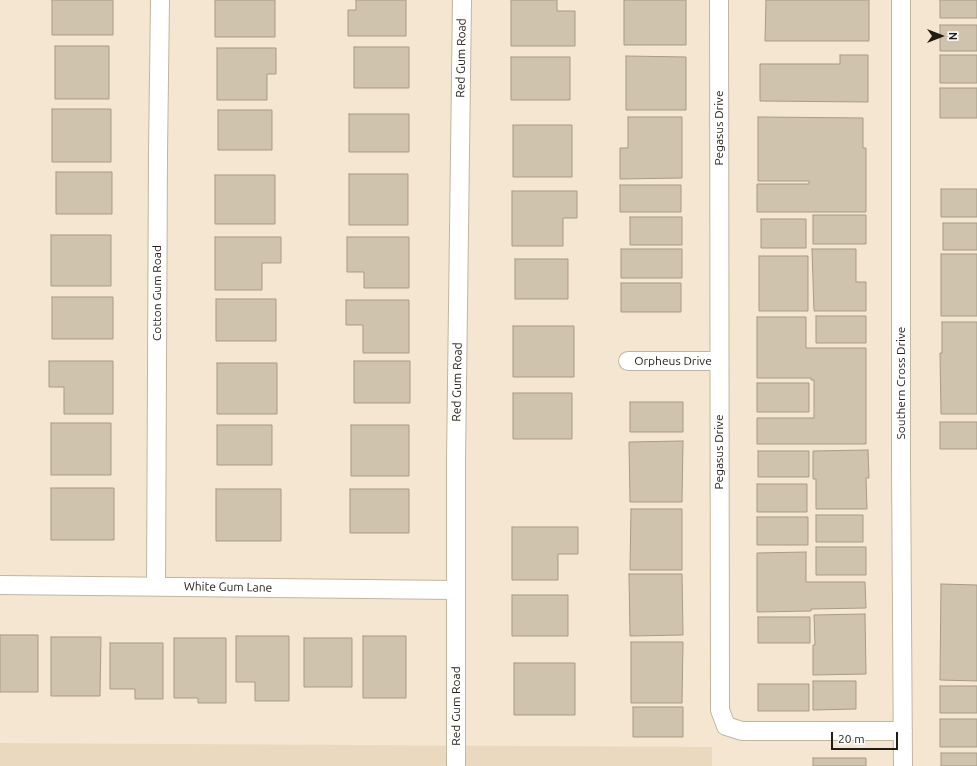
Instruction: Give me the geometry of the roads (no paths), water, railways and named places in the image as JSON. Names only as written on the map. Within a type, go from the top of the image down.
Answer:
[{"type":"street","name":"Cotton Gum Road","points":[[156,586],[160,0]]},
{"type":"street","name":"Red Gum Road","points":[[456,764],[456,460],[462,0]]},
{"type":"street","name":"Pegasus Drive","points":[[719,0],[720,710],[726,726],[742,730],[903,731]]},
{"type":"street","name":"Southern Cross Drive","points":[[901,0],[901,472],[903,766]]},
{"type":"street","name":"Orpheus Drive","points":[[628,361],[719,361]]},
{"type":"street","name":"White Gum Lane","points":[[0,584],[456,590]]}]
